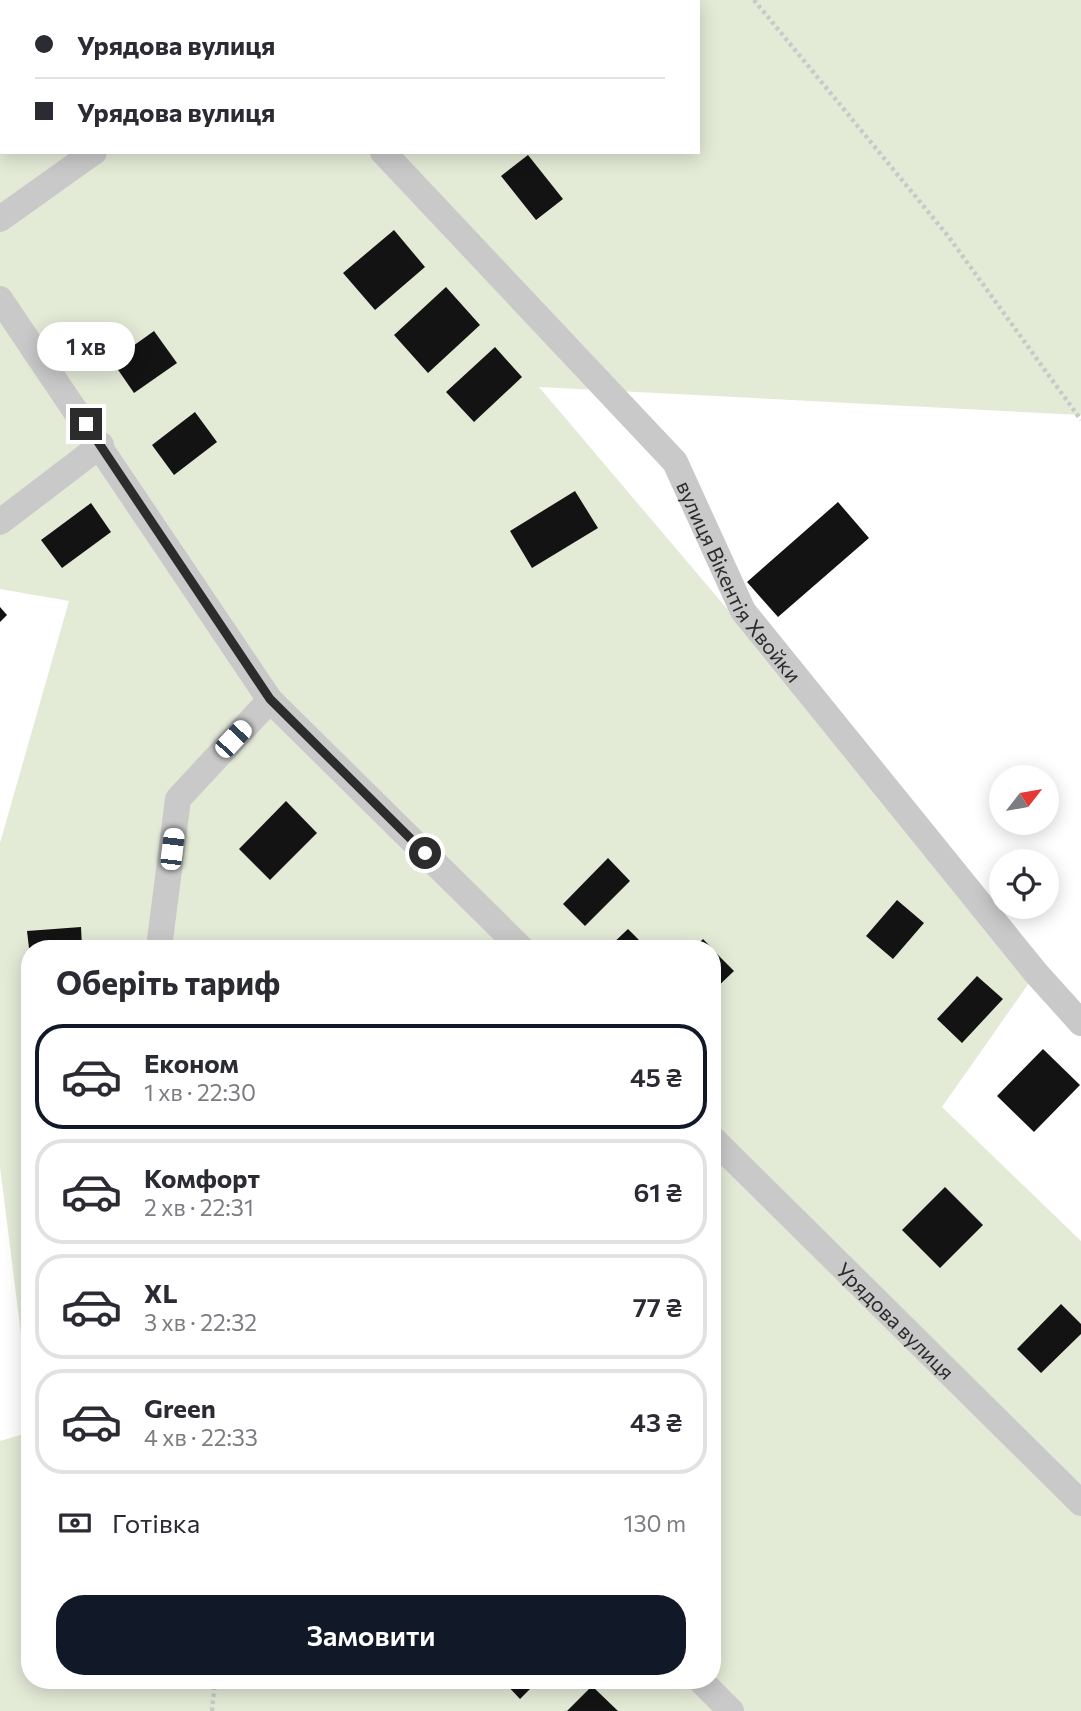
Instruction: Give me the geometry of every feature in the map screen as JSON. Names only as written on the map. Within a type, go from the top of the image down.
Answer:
[{"type":"street","points":[[0,219],[91,154]]},
{"type":"street","name":"вулиця Вікентія Хвойки","points":[[385,154],[675,462],[743,611],[1036,973],[1081,1023]]},
{"type":"street","points":[[0,299],[101,444],[270,699],[514,940]]},
{"type":"street","points":[[0,522],[101,444]]},
{"type":"street","points":[[160,940],[178,799],[270,699]]},
{"type":"street","name":"Урядова вулиця","points":[[721,1147],[1081,1503]]},
{"type":"street","points":[[709,1689],[732,1711]]},
{"type":"path","points":[[754,0],[948,236],[1081,420]]},
{"type":"path","points":[[212,1711],[214,1689]]},
{"type":"green space","points":[[700,0],[1081,0],[1081,415],[539,387],[1036,973],[942,1107],[1081,1241],[1081,1711],[0,1711],[0,1441],[21,1435],[21,1689],[721,1689],[721,940],[21,940],[21,1334],[0,1167],[0,843],[69,601],[0,589],[0,154],[700,154]]},
{"type":"building","points":[[528,155],[563,199],[536,220],[501,176]]},
{"type":"building","points":[[394,230],[425,267],[375,310],[343,273]]},
{"type":"building","points":[[446,287],[480,325],[428,373],[394,335]]},
{"type":"building","points":[[154,331],[177,363],[134,393],[112,361]]},
{"type":"building","points":[[495,347],[522,377],[474,422],[446,392]]},
{"type":"building","points":[[195,412],[217,442],[174,475],[152,445]]},
{"type":"building","points":[[575,491],[598,528],[532,568],[510,531]]},
{"type":"building","points":[[838,502],[869,538],[778,617],[747,582]]},
{"type":"building","points":[[91,503],[111,532],[62,568],[41,540]]},
{"type":"building","points":[[0,607],[7,615],[0,622]]},
{"type":"building","points":[[286,801],[317,833],[270,880],[239,849]]},
{"type":"building","points":[[608,858],[630,881],[585,926],[563,904]]},
{"type":"building","points":[[897,900],[924,923],[893,959],[866,936]]},
{"type":"building","points":[[81,927],[82,940],[28,940],[27,931]]},
{"type":"building","points":[[628,929],[639,940],[616,940]]},
{"type":"building","points":[[721,958],[734,971],[721,983]]},
{"type":"building","points":[[977,976],[1003,999],[962,1043],[937,1019]]},
{"type":"building","points":[[1043,1049],[1080,1085],[1034,1132],[997,1096]]},
{"type":"building","points":[[945,1187],[983,1225],[940,1268],[902,1230]]},
{"type":"building","points":[[1061,1304],[1081,1324],[1081,1334],[1041,1373],[1017,1349]]},
{"type":"building","points":[[511,1689],[530,1689],[520,1699]]},
{"type":"building","points":[[589,1689],[595,1689],[618,1711],[567,1711]]},
{"type":"route","points":[[86,424],[270,699],[425,853]]}]
